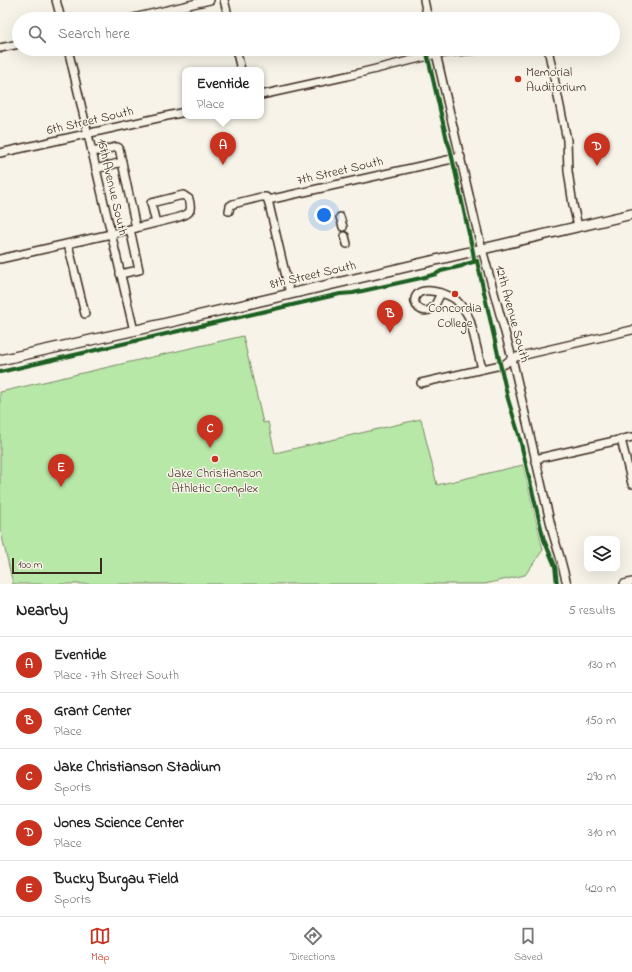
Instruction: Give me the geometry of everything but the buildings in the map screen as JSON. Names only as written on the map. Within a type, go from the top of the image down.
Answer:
[{"type":"main road","name":"8th Street South","points":[[0,360],[134,331],[632,214]]},
{"type":"street","points":[[56,0],[59,12]]},
{"type":"street","points":[[159,12],[210,0]]},
{"type":"street","points":[[224,0],[227,12]]},
{"type":"street","points":[[424,0],[427,12]]},
{"type":"street","points":[[0,48],[12,45]]},
{"type":"street","name":"16th Avenue South","points":[[70,56],[134,331]]},
{"type":"street","points":[[238,56],[240,67]]},
{"type":"street","points":[[264,94],[354,74],[421,56]]},
{"type":"street","name":"12th Avenue South","points":[[437,56],[479,238],[512,358],[552,534],[567,584]]},
{"type":"street","points":[[549,56],[567,140],[568,175],[578,226]]},
{"type":"street","name":"6th Street South","points":[[0,153],[182,113]]},
{"type":"street","points":[[92,152],[117,146],[119,148],[140,270],[120,274]]},
{"type":"street","name":"7th Street South","points":[[229,211],[230,206],[233,204],[261,197],[266,197],[268,200],[460,156]]},
{"type":"street","points":[[96,169],[122,162]]},
{"type":"street","points":[[0,259],[133,229],[176,218],[188,213],[191,206],[189,199],[184,195],[151,203],[156,223]]},
{"type":"street","points":[[268,200],[290,294]]},
{"type":"street","points":[[340,217],[343,227]]},
{"type":"street","points":[[345,236],[347,244]]},
{"type":"street","points":[[68,244],[85,314]]},
{"type":"street","points":[[441,293],[454,299],[460,304],[467,314],[470,320],[482,369]]},
{"type":"street","points":[[421,383],[505,364],[512,358],[632,330]]},
{"type":"street","points":[[535,459],[632,437]]},
{"type":"street","points":[[621,439],[632,484]]},
{"type":"street","points":[[624,584],[632,582]]},
{"type":"green space","name":"Jake Christianson Athletic Complex","points":[[243,336],[263,423],[268,422],[275,453],[421,419],[437,485],[523,465],[543,550],[525,575],[485,584],[13,584],[0,528],[0,392]]},
{"type":"cycle path","points":[[428,56],[450,148],[474,259],[477,261],[508,399],[519,435],[544,540],[555,566],[557,584]]},
{"type":"cycle path","points":[[0,372],[340,294],[353,293],[421,278],[477,261]]},
{"type":"place","name":"Memorial Auditorium","points":[[518,79]]},
{"type":"place","name":"Eventide","points":[[223,165]]},
{"type":"place","name":"Jones Science Center","points":[[597,166]]},
{"type":"place","name":"Concordia College","points":[[455,294]]},
{"type":"place","name":"Grant Center","points":[[390,333]]},
{"type":"place","name":"Jake Christianson Stadium","points":[[210,448]]},
{"type":"place","name":"Jake Christianson Athletic Complex","points":[[215,459]]},
{"type":"place","name":"Bucky Burgau Field","points":[[61,487]]}]
